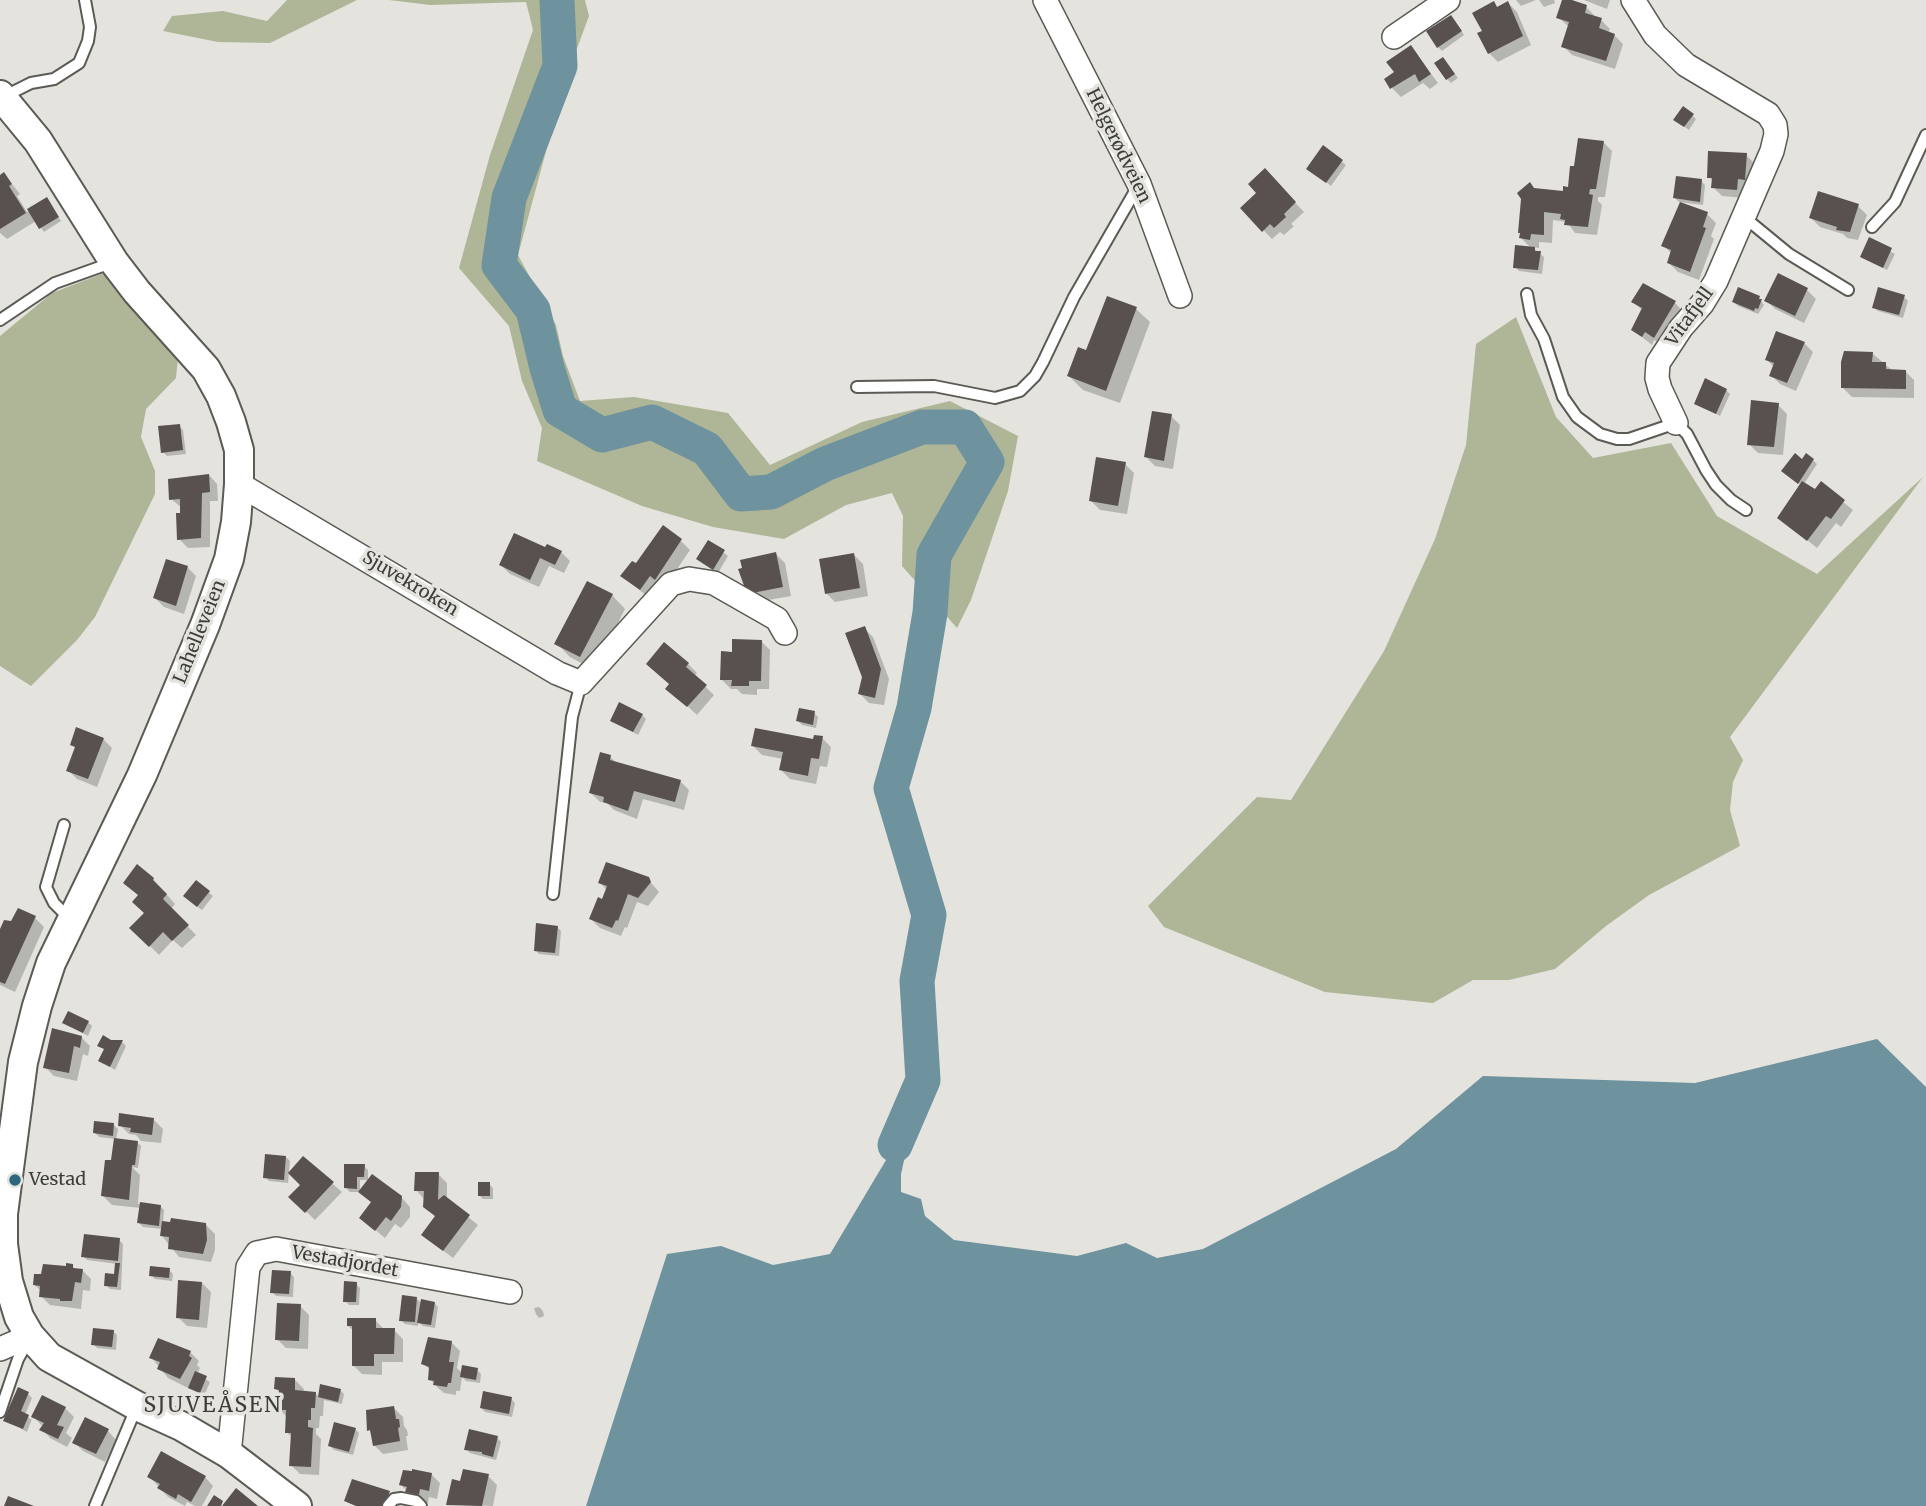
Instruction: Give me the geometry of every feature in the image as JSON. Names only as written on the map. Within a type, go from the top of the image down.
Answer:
[{"type":"street","name":"Helgerødveien","points":[[1045,0],[1139,184],[1180,296]]},
{"type":"street","points":[[1394,37],[1448,0]]},
{"type":"street","name":"Vitafjell","points":[[1633,0],[1655,35],[1686,65],[1769,114],[1776,134],[1772,151],[1716,281],[1658,363],[1657,378],[1660,389],[1676,423]]},
{"type":"street","name":"Lahelleveien","points":[[1,97],[38,141],[114,262],[211,378],[221,396],[239,450],[236,522],[229,559],[205,625],[142,775],[71,919],[51,963],[37,1006],[23,1062],[2,1213],[4,1282],[30,1336],[49,1357],[229,1454],[297,1506]]},
{"type":"street","name":"Sjuvekroken","points":[[239,484],[557,673],[581,683]]},
{"type":"street","points":[[581,683],[671,584],[689,579],[714,583],[777,619],[785,633]]},
{"type":"street","name":"Vestadjordet","points":[[229,1454],[248,1267],[257,1253],[276,1249],[510,1292]]},
{"type":"street","points":[[0,1349],[30,1336]]},
{"type":"lane","points":[[1,97],[31,83],[54,79],[79,63],[88,41],[90,27],[85,0]]},
{"type":"lane","points":[[1872,227],[1895,202],[1926,135]]},
{"type":"lane","points":[[857,387],[934,386],[995,398],[1020,391],[1035,376],[1085,276],[1139,184]]},
{"type":"lane","points":[[1744,218],[1789,254],[1848,290]]},
{"type":"lane","points":[[0,320],[55,282],[114,262]]},
{"type":"lane","points":[[1527,294],[1531,315],[1544,339],[1563,397],[1587,427],[1617,439],[1629,439],[1676,423],[1687,434],[1716,485],[1746,510]]},
{"type":"lane","points":[[553,894],[572,717],[581,683]]},
{"type":"lane","points":[[64,825],[46,887],[54,903],[71,919]]},
{"type":"lane","points":[[0,1412],[18,1359],[30,1336]]},
{"type":"lane","points":[[95,1506],[137,1406]]},
{"type":"lane","points":[[388,1506],[394,1499],[401,1498],[416,1501],[421,1506]]},
{"type":"green space","points":[[287,0],[357,0],[270,43],[218,42],[163,31],[172,16],[223,11],[267,21]]},
{"type":"green space","points":[[389,0],[585,0],[589,16],[565,81],[518,255],[556,325],[563,356],[580,401],[634,397],[728,413],[770,465],[862,422],[950,401],[1018,436],[1008,491],[971,600],[957,628],[902,566],[903,516],[892,493],[846,505],[784,539],[713,527],[642,506],[537,461],[542,428],[522,381],[509,326],[459,268],[490,155],[533,30],[526,2],[430,5]]},
{"type":"green space","points":[[109,271],[178,357],[176,378],[146,409],[141,437],[155,471],[155,494],[95,617],[77,640],[31,686],[0,666],[0,336],[52,293]]},
{"type":"green space","points":[[1516,317],[1556,417],[1593,458],[1671,443],[1717,516],[1817,574],[1923,477],[1730,737],[1743,760],[1733,782],[1730,810],[1740,846],[1649,895],[1606,926],[1555,969],[1509,980],[1473,980],[1433,1003],[1325,992],[1164,927],[1148,906],[1257,797],[1291,800],[1384,651],[1435,539],[1466,445],[1476,344]]},
{"type":"water","points":[[1877,1039],[1926,1087],[1926,1506],[586,1506],[667,1254],[721,1246],[773,1265],[830,1254],[895,1145],[907,1147],[901,1174],[901,1192],[921,1199],[925,1216],[954,1240],[1077,1256],[1126,1243],[1157,1258],[1203,1249],[1396,1149],[1483,1076],[1695,1083]]},
{"type":"building","points":[[1562,0],[1587,5],[1585,13],[1602,18],[1599,28],[1615,34],[1606,61],[1561,47],[1569,22],[1556,18]]},
{"type":"building","points":[[1494,1],[1497,7],[1508,1],[1523,36],[1488,54],[1477,33],[1482,31],[1472,13]]},
{"type":"building","points":[[1451,15],[1462,31],[1437,48],[1426,31]]},
{"type":"building","points":[[1411,45],[1431,74],[1419,82],[1415,74],[1390,89],[1384,79],[1394,72],[1386,62]]},
{"type":"building","points":[[1443,57],[1455,74],[1446,80],[1434,63]]},
{"type":"building","points":[[1683,106],[1694,114],[1684,127],[1673,120]]},
{"type":"building","points":[[1578,138],[1604,141],[1596,189],[1590,189],[1589,194],[1593,195],[1588,227],[1564,225],[1565,220],[1560,219],[1561,214],[1544,212],[1544,235],[1531,234],[1530,240],[1519,238],[1521,199],[1517,193],[1530,182],[1534,188],[1563,191],[1563,186],[1568,187],[1570,166],[1574,166]]},
{"type":"building","points":[[1323,145],[1343,160],[1326,183],[1306,169]]},
{"type":"building","points":[[1708,151],[1747,153],[1745,180],[1738,179],[1737,190],[1711,188],[1712,178],[1707,178]]},
{"type":"building","points":[[1265,168],[1296,202],[1274,228],[1270,224],[1262,232],[1240,208],[1256,193],[1248,184]]},
{"type":"building","points":[[4,172],[12,184],[9,186],[26,213],[0,229],[0,175]]},
{"type":"building","points":[[1676,176],[1702,179],[1700,202],[1673,198]]},
{"type":"building","points":[[1818,191],[1859,204],[1850,232],[1836,230],[1837,227],[1809,218]]},
{"type":"building","points":[[47,197],[59,217],[39,229],[27,209]]},
{"type":"building","points":[[1680,202],[1708,212],[1703,227],[1706,228],[1690,272],[1667,263],[1671,250],[1661,246]]},
{"type":"building","points":[[1869,237],[1892,248],[1883,268],[1860,257]]},
{"type":"building","points":[[1515,245],[1535,247],[1535,251],[1541,251],[1538,270],[1513,268]]},
{"type":"building","points":[[1778,273],[1808,288],[1795,316],[1764,301]]},
{"type":"building","points":[[1643,283],[1676,301],[1654,338],[1645,332],[1642,337],[1631,330],[1642,308],[1631,302]]},
{"type":"building","points":[[1738,287],[1760,296],[1759,299],[1762,299],[1758,309],[1755,308],[1754,311],[1732,302]]},
{"type":"building","points":[[1878,287],[1905,295],[1899,315],[1872,308]]},
{"type":"building","points":[[1107,296],[1137,307],[1106,391],[1067,376],[1078,347],[1086,350]]},
{"type":"building","points":[[1776,331],[1805,342],[1787,383],[1769,376],[1774,363],[1765,360]]},
{"type":"building","points":[[1844,351],[1873,352],[1872,362],[1886,362],[1886,369],[1906,370],[1906,389],[1841,388],[1841,362]]},
{"type":"building","points":[[1705,378],[1727,389],[1716,414],[1694,404]]},
{"type":"building","points":[[1751,400],[1779,403],[1774,447],[1747,445]]},
{"type":"building","points":[[1152,411],[1172,414],[1164,461],[1144,457]]},
{"type":"building","points":[[180,424],[183,450],[161,453],[158,426]]},
{"type":"building","points":[[1795,453],[1802,459],[1806,453],[1814,459],[1798,484],[1781,471]]},
{"type":"building","points":[[1096,457],[1126,462],[1118,506],[1089,501]]},
{"type":"building","points":[[209,474],[210,492],[202,493],[201,538],[177,540],[176,513],[180,513],[180,499],[169,500],[168,479]]},
{"type":"building","points":[[1802,481],[1815,489],[1821,481],[1845,500],[1831,519],[1826,516],[1807,541],[1777,518]]},
{"type":"building","points":[[663,525],[682,539],[655,580],[650,576],[640,590],[620,576],[632,561],[636,563]]},
{"type":"building","points":[[514,533],[545,547],[547,544],[562,551],[555,565],[540,558],[530,580],[499,565]]},
{"type":"building","points":[[708,540],[725,550],[713,570],[696,559]]},
{"type":"building","points":[[776,552],[783,587],[747,594],[738,569],[742,568],[740,560]]},
{"type":"building","points":[[854,553],[860,588],[825,594],[819,559]]},
{"type":"building","points":[[166,559],[188,566],[176,606],[153,598]]},
{"type":"building","points":[[587,581],[613,594],[580,657],[554,644]]},
{"type":"building","points":[[865,626],[881,669],[875,698],[858,694],[862,677],[845,633]]},
{"type":"building","points":[[732,639],[762,640],[761,681],[749,681],[749,686],[731,686],[732,680],[720,680],[721,651],[732,652]]},
{"type":"building","points":[[664,642],[689,663],[686,667],[707,685],[687,707],[665,689],[669,684],[646,664]]},
{"type":"building","points":[[619,702],[643,714],[633,732],[610,721]]},
{"type":"building","points":[[799,708],[815,711],[813,725],[796,721]]},
{"type":"building","points":[[76,727],[104,738],[88,779],[66,771],[75,747],[70,745]]},
{"type":"building","points":[[755,728],[813,739],[814,735],[823,736],[819,759],[811,758],[808,776],[779,770],[783,752],[751,746]]},
{"type":"building","points":[[600,752],[611,755],[610,760],[681,780],[675,802],[634,791],[628,811],[603,802],[604,797],[589,793]]},
{"type":"building","points":[[606,862],[649,877],[651,882],[638,898],[628,894],[618,921],[616,920],[612,928],[589,919],[598,897],[602,899],[607,886],[598,883]]},
{"type":"building","points":[[137,864],[154,878],[167,894],[163,899],[189,925],[172,941],[163,932],[149,947],[129,928],[144,913],[132,902],[138,895],[123,883]]},
{"type":"building","points":[[196,880],[210,891],[197,907],[183,896]]},
{"type":"building","points":[[18,908],[36,916],[5,984],[0,982],[0,929],[4,920],[11,921]]},
{"type":"building","points":[[536,923],[558,926],[555,953],[534,951]]},
{"type":"building","points":[[68,1011],[89,1021],[83,1033],[62,1023]]},
{"type":"building","points":[[52,1028],[82,1036],[80,1048],[74,1046],[69,1073],[43,1068]]},
{"type":"building","points":[[103,1035],[111,1040],[123,1040],[110,1067],[98,1061],[104,1049],[97,1046]]},
{"type":"building","points":[[119,1113],[154,1118],[152,1135],[130,1132],[131,1128],[118,1126]]},
{"type":"building","points":[[94,1121],[114,1123],[113,1136],[93,1133]]},
{"type":"building","points":[[114,1138],[138,1141],[135,1165],[132,1165],[129,1200],[101,1196],[105,1160],[111,1160]]},
{"type":"building","points":[[265,1154],[286,1156],[284,1180],[263,1178]]},
{"type":"building","points":[[303,1156],[334,1182],[305,1213],[288,1197],[300,1185],[288,1173]]},
{"type":"building","points":[[344,1164],[365,1164],[364,1177],[357,1177],[357,1189],[344,1188]]},
{"type":"building","points":[[415,1172],[439,1172],[438,1200],[444,1195],[470,1215],[443,1251],[421,1235],[435,1216],[423,1207],[424,1191],[414,1191]]},
{"type":"building","points":[[372,1174],[402,1196],[401,1207],[391,1221],[386,1217],[375,1231],[359,1218],[371,1202],[358,1192]]},
{"type":"building","points":[[478,1182],[490,1182],[490,1196],[478,1196]]},
{"type":"building","points":[[140,1202],[161,1205],[159,1226],[137,1223]]},
{"type":"building","points":[[171,1218],[206,1223],[207,1240],[203,1254],[168,1249],[169,1237],[160,1236],[162,1221],[170,1222]]},
{"type":"building","points":[[84,1234],[120,1238],[118,1261],[81,1257]]},
{"type":"building","points":[[66,1263],[73,1264],[73,1268],[83,1269],[81,1283],[75,1282],[72,1301],[39,1297],[40,1286],[33,1285],[34,1274],[41,1274],[43,1264],[66,1266]]},
{"type":"building","points":[[115,1263],[120,1263],[117,1287],[104,1286],[105,1273],[114,1274]]},
{"type":"building","points":[[150,1266],[170,1268],[169,1278],[149,1276]]},
{"type":"building","points":[[272,1270],[291,1271],[289,1294],[270,1293]]},
{"type":"building","points":[[178,1280],[202,1282],[199,1320],[176,1318]]},
{"type":"building","points":[[344,1281],[357,1282],[356,1302],[343,1302]]},
{"type":"building","points":[[402,1295],[417,1297],[415,1322],[399,1321]]},
{"type":"building","points":[[421,1299],[435,1302],[431,1325],[417,1323]]},
{"type":"building","points":[[277,1303],[301,1304],[299,1341],[275,1340]]},
{"type":"building","points":[[347,1318],[376,1318],[376,1328],[395,1328],[394,1354],[374,1354],[374,1366],[352,1366],[352,1326],[347,1326]]},
{"type":"building","points":[[93,1328],[114,1330],[112,1347],[91,1345]]},
{"type":"building","points":[[428,1337],[452,1341],[449,1362],[454,1362],[451,1383],[448,1383],[447,1387],[433,1385],[434,1381],[428,1380],[429,1367],[421,1364]]},
{"type":"building","points":[[158,1338],[191,1351],[189,1356],[192,1358],[180,1379],[157,1369],[160,1362],[149,1358]]},
{"type":"building","points":[[462,1365],[478,1368],[476,1380],[460,1377]]},
{"type":"building","points":[[195,1371],[207,1376],[200,1393],[188,1388]]},
{"type":"building","points":[[275,1377],[295,1378],[295,1390],[316,1392],[315,1408],[311,1408],[311,1420],[308,1420],[308,1427],[313,1428],[311,1467],[289,1466],[291,1433],[285,1433],[286,1410],[278,1410],[279,1390],[274,1389]]},
{"type":"building","points":[[320,1384],[341,1389],[338,1402],[318,1397]]},
{"type":"building","points":[[18,1387],[29,1392],[21,1411],[29,1415],[23,1429],[3,1421]]},
{"type":"building","points":[[483,1391],[512,1397],[509,1414],[480,1408]]},
{"type":"building","points":[[42,1395],[66,1407],[57,1425],[64,1427],[58,1439],[39,1430],[44,1423],[31,1417]]},
{"type":"building","points":[[394,1406],[396,1419],[399,1419],[400,1441],[373,1446],[370,1430],[367,1431],[366,1410]]},
{"type":"building","points":[[85,1417],[109,1429],[96,1454],[72,1443]]},
{"type":"building","points":[[334,1422],[356,1428],[349,1452],[328,1446]]},
{"type":"building","points":[[469,1429],[498,1436],[493,1457],[482,1452],[464,1450]]},
{"type":"building","points":[[161,1451],[206,1476],[191,1502],[178,1494],[176,1499],[157,1488],[160,1484],[147,1477]]},
{"type":"building","points":[[463,1469],[489,1474],[482,1506],[446,1505],[452,1479],[460,1481]]},
{"type":"building","points":[[403,1470],[432,1473],[429,1491],[420,1489],[419,1495],[405,1492],[407,1487],[399,1485]]},
{"type":"building","points":[[352,1479],[390,1491],[385,1506],[356,1506],[344,1501]]},
{"type":"building","points":[[236,1488],[258,1506],[222,1506]]},
{"type":"building","points":[[214,1495],[223,1501],[221,1506],[207,1506]]},
{"type":"building","points":[[8,1496],[34,1506],[4,1506]]},
{"type":"waterway","points":[[557,0],[560,66],[509,198],[499,265],[533,310],[560,410],[602,435],[652,422],[707,449],[741,494],[771,492],[825,464],[922,427],[965,427],[987,462],[934,555],[930,613],[914,708],[891,788],[929,915],[917,981],[923,1080],[895,1145]]},
{"type":"place","name":"Vestad","points":[[15,1180]]},
{"type":"district","name":"SJUVEÅSEN","points":[[213,1406]]}]
